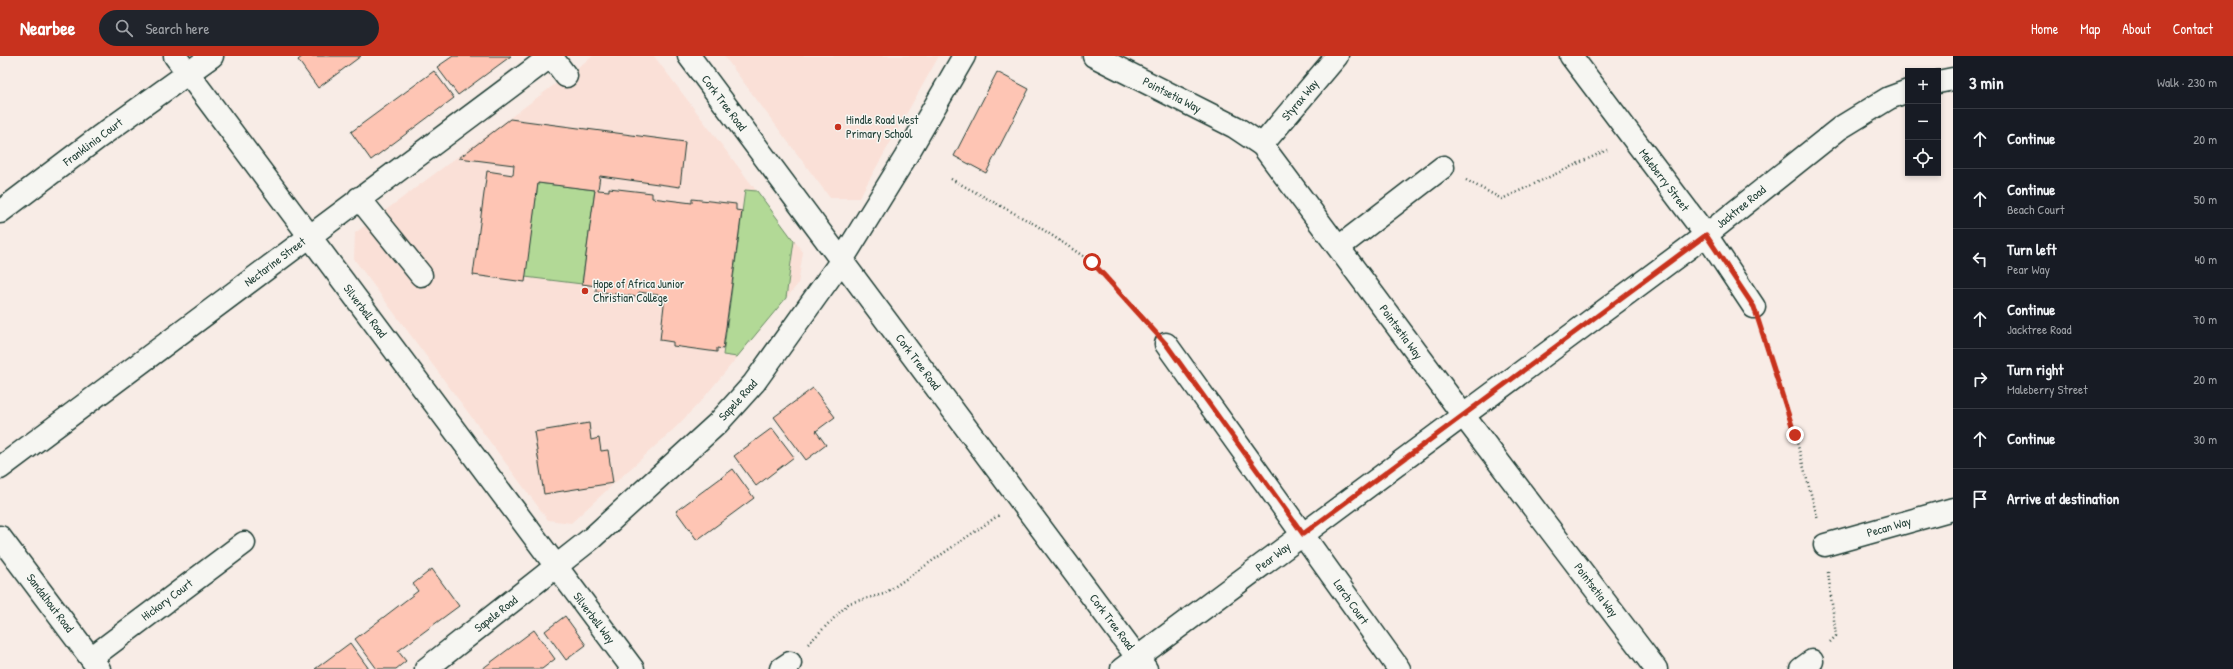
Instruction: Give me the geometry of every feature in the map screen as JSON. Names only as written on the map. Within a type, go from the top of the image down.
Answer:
[{"type":"street","name":"Silverbell Road","points":[[175,56],[556,566]]},
{"type":"street","name":"Franklinia Court","points":[[0,212],[99,137],[212,56]]},
{"type":"street","points":[[551,56],[566,76]]},
{"type":"street","name":"Nectarine Street","points":[[0,468],[359,198],[551,56]]},
{"type":"street","name":"Cork Tree Road","points":[[689,56],[1021,500],[1136,665]]},
{"type":"street","name":"Sapele Road","points":[[426,669],[592,538],[718,423],[759,377],[842,260],[905,158],[964,56]]},
{"type":"street","name":"Pointsetia Way","points":[[1094,56],[1235,127],[1262,145],[1463,415],[1656,669]]},
{"type":"street","name":"Styrax Way","points":[[1262,145],[1337,56]]},
{"type":"street","name":"Maleberry Street","points":[[1570,56],[1706,235],[1754,307]]},
{"type":"street","points":[[1941,81],[1953,79]]},
{"type":"street","name":"Jacktree Road","points":[[1463,415],[1706,235],[1840,128],[1888,98],[1905,92]]},
{"type":"street","points":[[1339,247],[1443,167]]},
{"type":"street","points":[[359,198],[421,275]]},
{"type":"street","name":"Larch Court","points":[[1166,344],[1399,669]]},
{"type":"street","name":"Pear Way","points":[[1136,665],[1303,534],[1463,415]]},
{"type":"street","name":"Pecan Way","points":[[1825,546],[1953,509]]},
{"type":"street","name":"Sandalhout Road","points":[[0,537],[95,663]]},
{"type":"street","name":"Hickory Court","points":[[95,663],[244,543]]},
{"type":"street","name":"Silverbell Way","points":[[556,566],[633,669]]},
{"type":"path","points":[[1443,167],[1502,199],[1632,138]]},
{"type":"path","points":[[951,179],[1036,226],[1092,262],[1166,344]]},
{"type":"path","points":[[1754,307],[1795,435],[1825,546],[1836,636],[1806,665]]},
{"type":"path","points":[[785,666],[849,603],[884,594],[1021,500]]},
{"type":"shaded area","name":"Hope of Africa Junior Christian College","points":[[593,56],[654,56],[803,252],[798,284],[701,401],[676,427],[571,523],[548,520],[354,259],[355,233]]},
{"type":"shaded area","name":"Hindle Road West Primary School","points":[[724,56],[939,56],[859,198],[830,198]]},
{"type":"green space","points":[[538,183],[595,190],[582,284],[525,277]]},
{"type":"green space","points":[[745,190],[757,191],[794,241],[786,298],[737,357],[723,355]]},
{"type":"building","points":[[303,56],[361,56],[318,88],[298,60]]},
{"type":"building","points":[[453,56],[511,56],[458,95],[437,67]]},
{"type":"building","points":[[434,71],[454,98],[371,160],[351,132]]},
{"type":"building","points":[[997,72],[1029,89],[986,173],[954,156]]},
{"type":"building","points":[[510,119],[685,142],[680,187],[600,176],[598,190],[609,191],[609,188],[652,193],[652,198],[692,203],[692,199],[736,204],[736,210],[742,211],[723,349],[717,348],[717,352],[673,346],[673,342],[660,340],[665,296],[639,292],[638,297],[596,291],[596,286],[582,284],[595,190],[538,183],[525,282],[473,275],[487,171],[513,175],[514,165],[459,158]]},
{"type":"building","points":[[813,388],[835,417],[816,431],[826,445],[806,460],[774,417]]},
{"type":"building","points":[[589,423],[591,440],[599,438],[601,451],[608,450],[613,483],[544,494],[534,432]]},
{"type":"building","points":[[772,428],[794,457],[756,486],[734,456]]},
{"type":"building","points":[[733,469],[754,498],[697,540],[676,511]]},
{"type":"building","points":[[432,569],[459,606],[398,651],[406,661],[396,669],[377,669],[355,639],[418,591],[413,584]]},
{"type":"building","points":[[565,616],[586,645],[566,660],[545,631]]},
{"type":"building","points":[[534,630],[555,659],[542,669],[482,669]]},
{"type":"building","points":[[350,643],[369,669],[315,669]]},
{"type":"place","name":"Hindle Road West Primary School","points":[[838,127]]},
{"type":"place","name":"Hope of Africa Junior Christian College","points":[[585,291]]},
{"type":"route","points":[[1092,262],[1166,344],[1303,534],[1706,235],[1754,307],[1795,435]]}]
